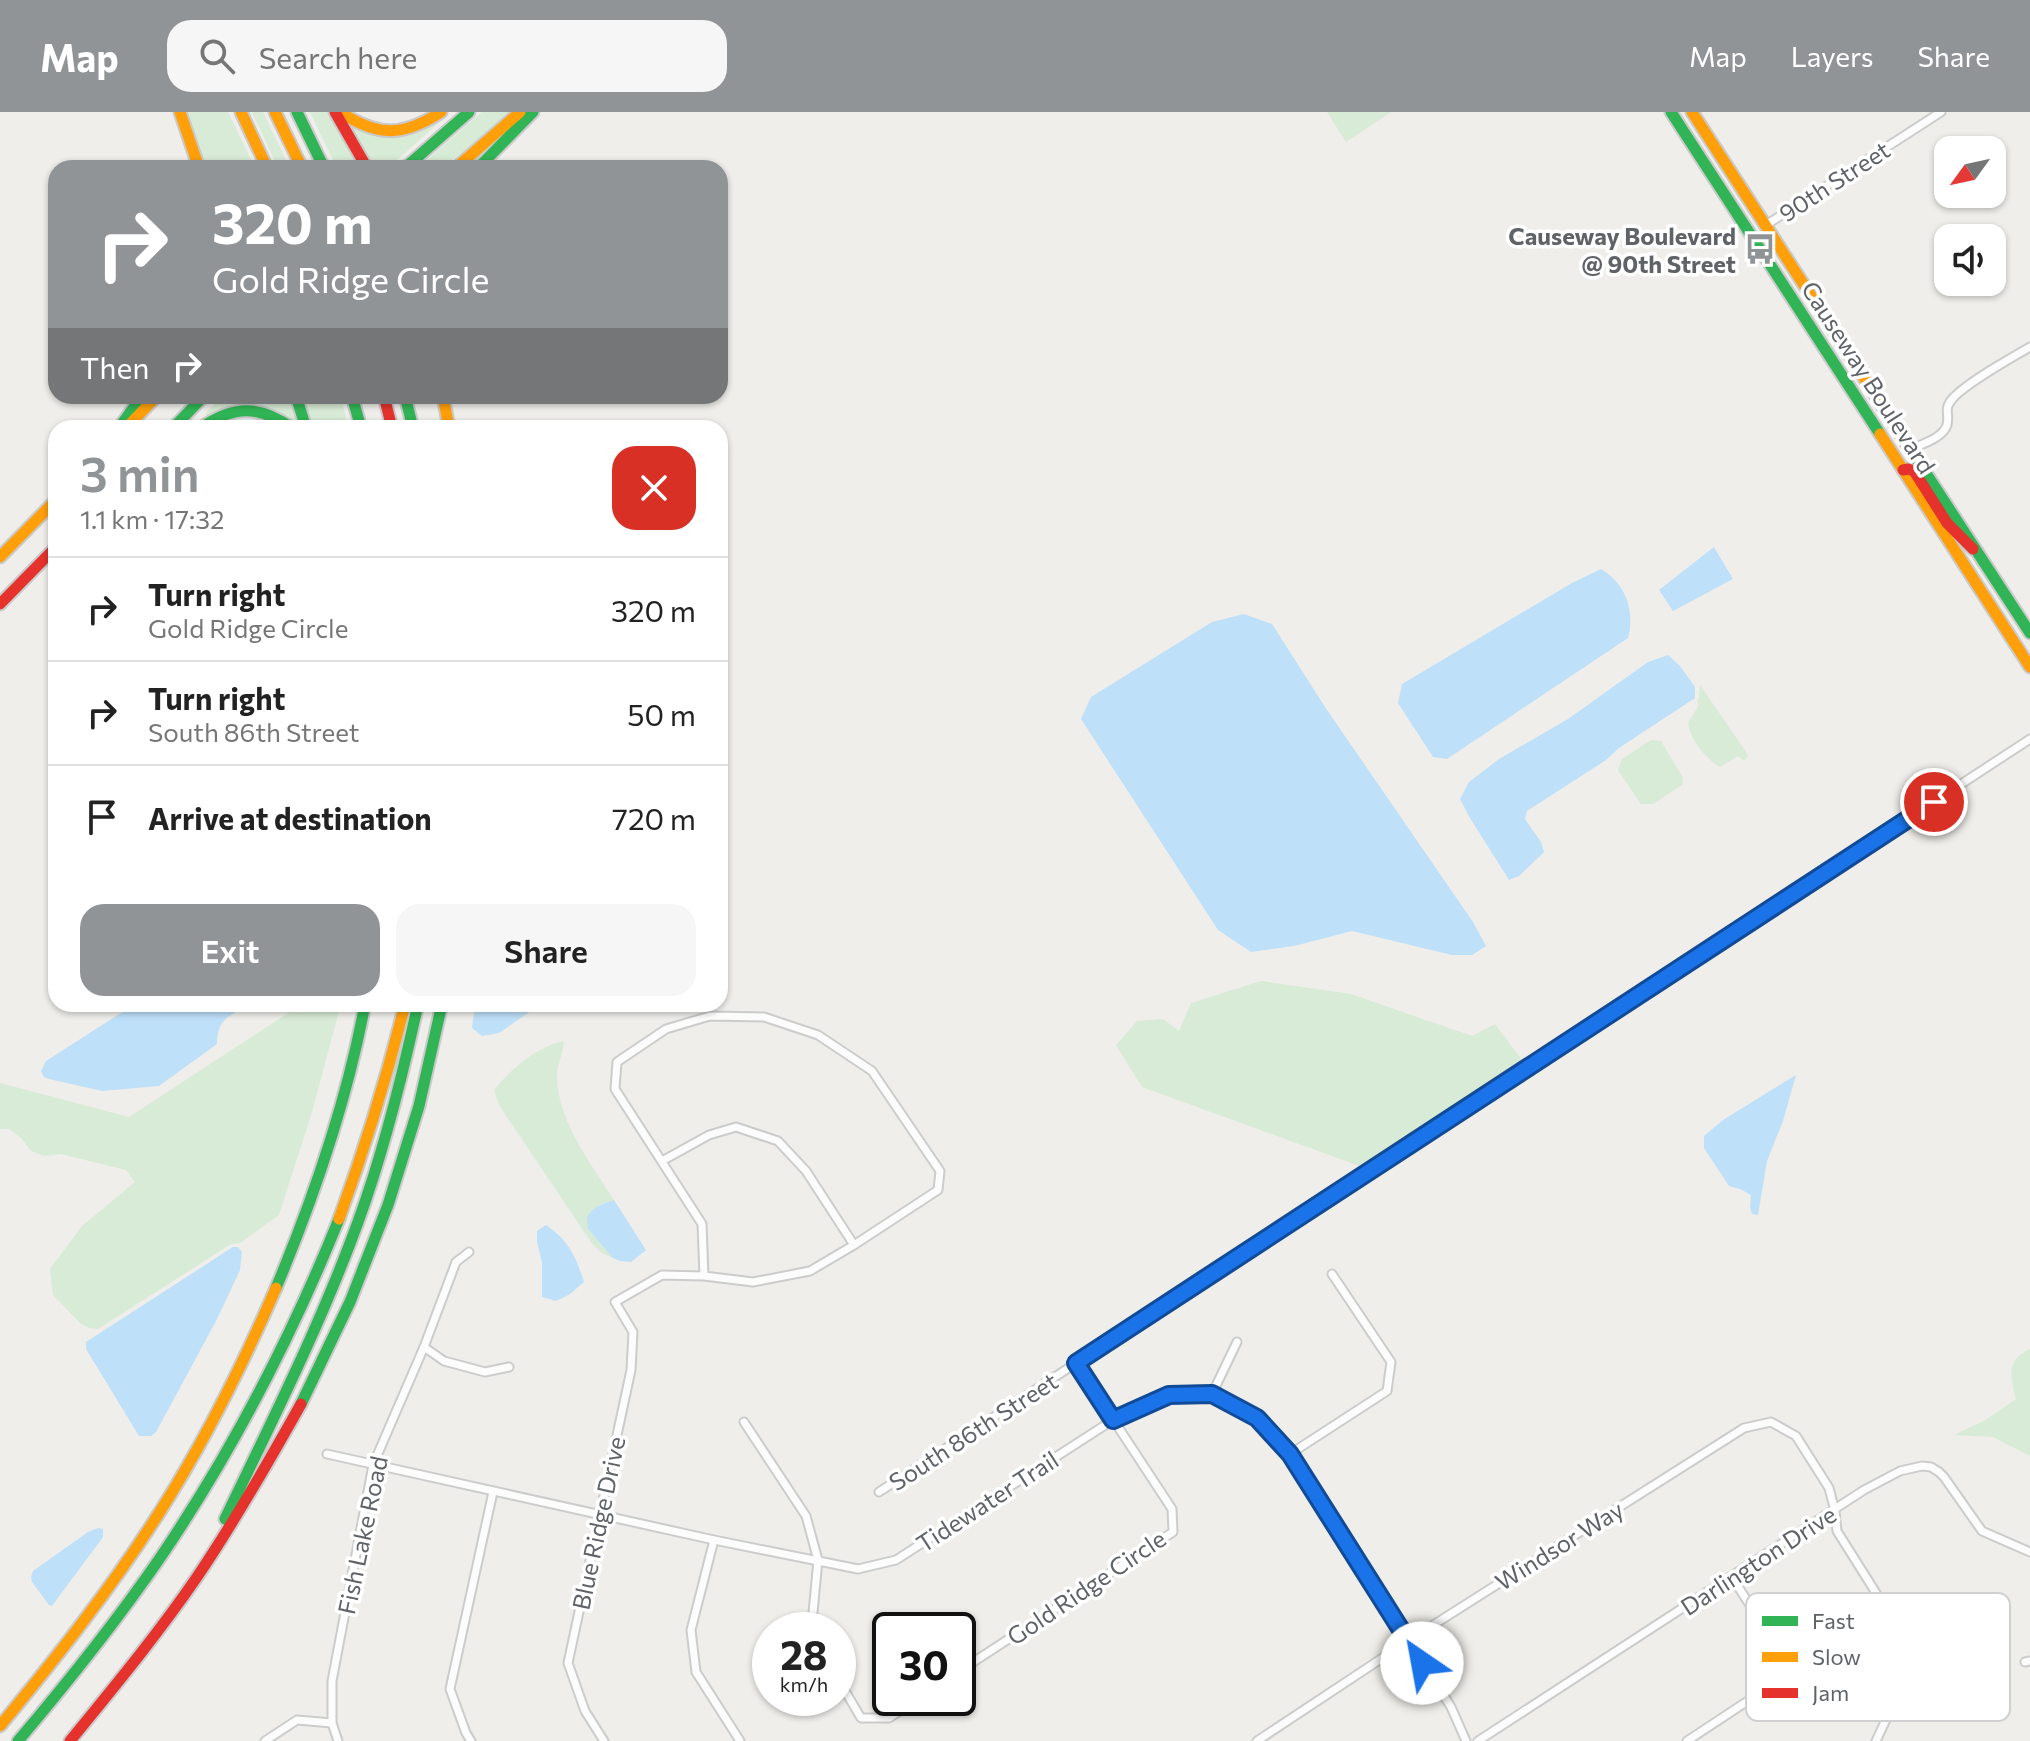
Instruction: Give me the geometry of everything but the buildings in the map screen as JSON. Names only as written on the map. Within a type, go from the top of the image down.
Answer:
[{"type":"main road","points":[[180,112],[196,160]]},
{"type":"main road","points":[[241,112],[263,160]]},
{"type":"main road","points":[[275,112],[298,160]]},
{"type":"main road","points":[[297,112],[320,160]]},
{"type":"main road","points":[[338,112],[365,127],[390,132],[412,128],[441,112]]},
{"type":"main road","points":[[338,112],[363,160]]},
{"type":"main road","points":[[414,160],[469,112]]},
{"type":"main road","points":[[465,160],[520,112]]},
{"type":"main road","points":[[486,160],[533,112]]},
{"type":"main road","name":"Causeway Boulevard","points":[[1671,112],[2030,667]]},
{"type":"main road","name":"Causeway Boulevard","points":[[1692,112],[2030,633]]},
{"type":"main road","points":[[1843,378],[1850,381],[1889,437],[1911,449]]},
{"type":"main road","points":[[134,420],[149,404]]},
{"type":"main road","points":[[181,420],[196,404]]},
{"type":"main road","points":[[213,420],[222,414],[247,410],[279,420]]},
{"type":"main road","points":[[1903,470],[1914,471],[1958,537],[1979,554]]},
{"type":"main road","points":[[0,557],[48,508]]},
{"type":"main road","points":[[0,604],[48,555]]},
{"type":"main road","points":[[0,1726],[73,1637],[127,1562],[187,1467],[227,1393],[260,1325],[305,1214],[333,1130],[363,1012]]},
{"type":"main road","points":[[18,1741],[87,1657],[153,1569],[218,1467],[260,1391],[312,1282],[343,1207],[379,1101],[403,1012]]},
{"type":"main road","points":[[198,1573],[307,1348],[348,1251],[384,1144],[416,1012]]},
{"type":"main road","points":[[70,1741],[136,1662],[198,1573],[257,1482],[291,1422],[323,1359],[382,1220],[425,1084],[440,1012]]},
{"type":"street","name":"90th Street","points":[[1766,225],[1941,112]]},
{"type":"street","points":[[1911,449],[1939,435],[1947,425],[1946,410],[1962,390],[2030,347]]},
{"type":"street","name":"South 86th Street","points":[[879,1492],[2030,739]]},
{"type":"street","points":[[710,1016],[764,1017],[818,1035],[872,1071],[940,1171],[938,1190],[854,1245],[810,1271],[753,1282],[704,1276],[702,1224],[615,1089],[617,1062],[666,1029],[710,1016]]},
{"type":"street","points":[[662,1161],[709,1135],[736,1127],[778,1141],[806,1171],[854,1245]]},
{"type":"street","name":"Fish Lake Road","points":[[338,1741],[332,1723],[332,1681],[373,1465],[424,1347],[456,1262],[469,1252]]},
{"type":"street","points":[[1290,1454],[1387,1391],[1391,1362],[1332,1274]]},
{"type":"street","name":"Blue Ridge Drive","points":[[604,1741],[585,1711],[568,1663],[631,1370],[633,1332],[615,1302],[662,1275],[704,1276]]},
{"type":"street","points":[[1212,1394],[1237,1342]]},
{"type":"street","points":[[424,1347],[444,1361],[485,1372],[509,1367]]},
{"type":"street","name":"Gold Ridge Circle","points":[[976,1660],[1173,1532],[1172,1509],[1076,1363]]},
{"type":"street","name":"Tidewater Trail","points":[[327,1454],[858,1569],[896,1560],[1113,1420],[1169,1395],[1212,1394],[1257,1418],[1290,1454],[1451,1707],[1466,1741]]},
{"type":"street","points":[[744,1422],[806,1516],[818,1560],[813,1612]]},
{"type":"street","name":"Windsor Way","points":[[1257,1741],[1408,1641],[1744,1428],[1771,1422],[1796,1436],[1829,1488],[1837,1531],[1876,1593]]},
{"type":"street","name":"Darlington Drive","points":[[1478,1741],[1864,1490],[1900,1471],[1931,1467],[1944,1477],[1982,1531],[2030,1552]]},
{"type":"street","points":[[471,1741],[450,1689],[493,1492]]},
{"type":"street","points":[[714,1540],[691,1630],[696,1672],[740,1741]]},
{"type":"street","points":[[1732,1577],[1746,1599]]},
{"type":"street","points":[[1687,1741],[1746,1702]]},
{"type":"street","points":[[856,1710],[861,1718],[892,1716]]},
{"type":"street","points":[[265,1741],[297,1720],[332,1723]]},
{"type":"street","points":[[1876,1741],[1885,1721]]},
{"type":"green space","points":[[184,112],[228,112],[251,160],[201,160]]},
{"type":"green space","points":[[252,112],[263,112],[286,160],[274,160]]},
{"type":"green space","points":[[310,112],[329,112],[358,160],[333,160]]},
{"type":"green space","points":[[482,112],[509,112],[452,160],[427,160]]},
{"type":"green space","points":[[1327,112],[1391,112],[1346,142]]},
{"type":"green space","points":[[444,118],[397,160],[369,160],[348,127],[359,131]]},
{"type":"green space","points":[[214,404],[294,404],[300,420],[289,420],[276,412],[208,419],[205,414]]},
{"type":"green space","points":[[304,404],[343,404],[346,420],[310,420]]},
{"type":"green space","points":[[1700,685],[1748,755],[1744,761],[1738,756],[1720,767],[1695,742],[1688,723],[1699,705]]},
{"type":"green space","points":[[1651,740],[1661,741],[1683,778],[1682,785],[1653,804],[1641,804],[1618,770],[1622,759]]},
{"type":"green space","points":[[1261,981],[1351,994],[1472,1036],[1495,1024],[1525,1064],[1365,1168],[1142,1087],[1116,1045],[1137,1021],[1163,1019],[1179,1031],[1191,1003]]},
{"type":"green space","points":[[290,1012],[339,1012],[312,1112],[279,1215],[240,1243],[231,1244],[98,1329],[90,1328],[81,1324],[53,1295],[50,1269],[82,1226],[135,1182],[126,1170],[61,1154],[44,1156],[31,1151],[9,1129],[0,1129],[0,1083],[129,1117]]},
{"type":"green space","points":[[564,1041],[557,1077],[563,1110],[577,1142],[614,1200],[599,1205],[588,1229],[613,1258],[600,1252],[591,1242],[499,1105],[494,1090],[525,1060],[544,1048]]},
{"type":"green space","points":[[2030,1349],[2030,1456],[1993,1437],[1954,1435],[1984,1421],[2016,1399],[2013,1364]]},
{"type":"water","points":[[1714,547],[1733,579],[1673,611],[1659,590]]},
{"type":"water","points":[[1601,569],[1617,582],[1626,599],[1630,618],[1628,638],[1447,759],[1433,757],[1398,703],[1402,684]]},
{"type":"water","points":[[1244,614],[1272,624],[1327,710],[1473,922],[1486,946],[1472,955],[1452,955],[1352,931],[1294,946],[1251,952],[1218,930],[1081,719],[1091,697],[1212,622]]},
{"type":"water","points":[[1668,655],[1695,687],[1695,698],[1527,811],[1525,819],[1544,852],[1519,876],[1509,880],[1460,799],[1469,782],[1499,759],[1568,719],[1648,662]]},
{"type":"water","points":[[123,1012],[237,1012],[223,1022],[217,1044],[159,1086],[102,1091],[44,1077],[41,1071],[46,1061]]},
{"type":"water","points":[[474,1012],[529,1012],[499,1033],[482,1036],[472,1028]]},
{"type":"water","points":[[1796,1075],[1767,1161],[1758,1215],[1752,1214],[1751,1195],[1729,1186],[1704,1148],[1704,1136],[1723,1120]]},
{"type":"water","points":[[614,1200],[646,1250],[631,1262],[613,1258],[588,1229],[587,1217],[590,1213]]},
{"type":"water","points":[[546,1225],[570,1249],[584,1282],[556,1301],[542,1297],[542,1263],[537,1231]]},
{"type":"water","points":[[233,1247],[238,1247],[242,1252],[240,1270],[216,1321],[156,1432],[151,1436],[139,1436],[86,1349],[86,1342]]},
{"type":"water","points":[[98,1528],[103,1529],[103,1537],[52,1606],[49,1605],[32,1582],[33,1571]]},
{"type":"traffic: fast","points":[[297,112],[320,160]]},
{"type":"traffic: fast","points":[[414,160],[469,112]]},
{"type":"traffic: fast","points":[[486,160],[533,112]]},
{"type":"traffic: fast","points":[[1671,112],[1880,434]]},
{"type":"traffic: fast","points":[[125,420],[136,404]]},
{"type":"traffic: fast","points":[[181,420],[196,404]]},
{"type":"traffic: fast","points":[[298,404],[304,420]]},
{"type":"traffic: fast","points":[[354,404],[359,420]]},
{"type":"traffic: fast","points":[[407,404],[411,420]]},
{"type":"traffic: fast","points":[[213,420],[246,411],[280,420]]},
{"type":"traffic: fast","points":[[1907,444],[2030,633]]},
{"type":"traffic: fast","points":[[276,1288],[328,1148],[363,1012]]},
{"type":"traffic: fast","points":[[225,1519],[344,1260],[392,1114],[416,1012]]},
{"type":"traffic: fast","points":[[301,1404],[350,1302],[388,1205],[419,1106],[440,1012]]},
{"type":"traffic: fast","points":[[18,1741],[126,1605],[212,1477],[280,1351],[339,1219]]},
{"type":"traffic: slow","points":[[180,112],[196,160]]},
{"type":"traffic: slow","points":[[241,112],[263,160]]},
{"type":"traffic: slow","points":[[275,112],[298,160]]},
{"type":"traffic: slow","points":[[340,112],[366,126],[390,131],[415,126],[441,112]]},
{"type":"traffic: slow","points":[[465,160],[520,112]]},
{"type":"traffic: slow","points":[[1692,112],[1907,444]]},
{"type":"traffic: slow","points":[[134,420],[149,404]]},
{"type":"traffic: slow","points":[[444,404],[448,420]]},
{"type":"traffic: slow","points":[[1880,434],[2030,667]]},
{"type":"traffic: slow","points":[[0,557],[48,508]]},
{"type":"traffic: slow","points":[[339,1219],[375,1112],[403,1012]]},
{"type":"traffic: slow","points":[[0,1726],[84,1621],[161,1510],[223,1401],[276,1288]]},
{"type":"traffic: jam","points":[[335,112],[362,160]]},
{"type":"traffic: jam","points":[[386,404],[390,420]]},
{"type":"traffic: jam","points":[[1903,470],[1914,471],[1947,523],[1973,549]]},
{"type":"traffic: jam","points":[[0,604],[48,555]]},
{"type":"traffic: jam","points":[[70,1741],[197,1577],[301,1404]]},
{"type":"place","name":"Causeway Boulevard @ 90th Street","points":[[1760,249]]},
{"type":"route","points":[[1422,1663],[1290,1454],[1257,1418],[1212,1394],[1169,1395],[1113,1420],[1076,1363],[1934,802]]}]
